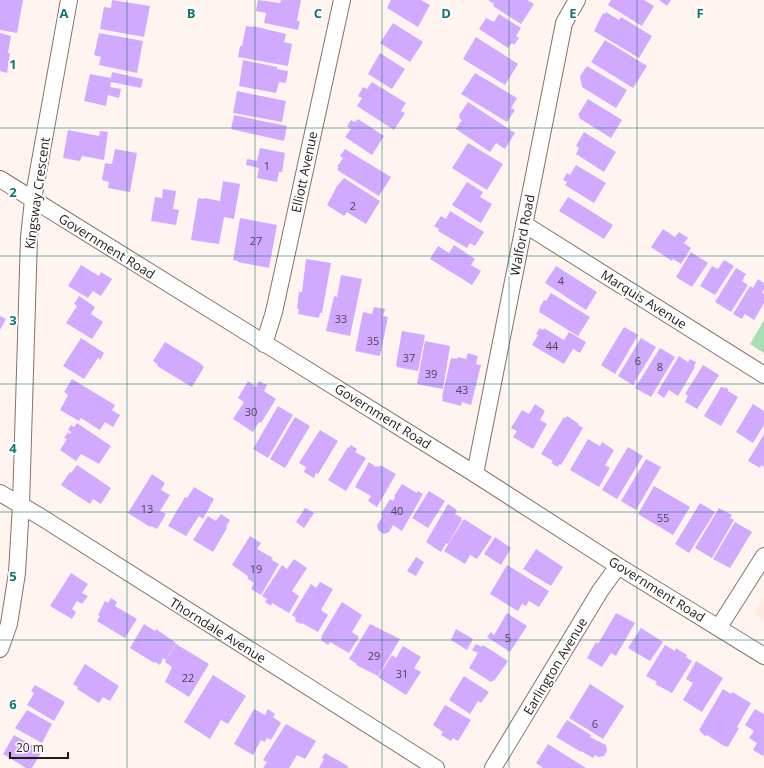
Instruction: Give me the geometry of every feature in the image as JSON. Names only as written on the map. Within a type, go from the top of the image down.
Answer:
[{"type":"street","name":"Kingsway Crescent","points":[[0,649],[9,624],[17,573],[21,505],[29,237],[34,200],[69,0]]},
{"type":"street","name":"Elliott Avenue","points":[[264,344],[274,312],[342,0]]},
{"type":"street","name":"Walford Road","points":[[475,474],[564,23],[577,0]]},
{"type":"street","name":"Government Road","points":[[0,179],[475,474],[618,566],[764,656]]},
{"type":"street","name":"Marquis Avenue","points":[[524,224],[764,375]]},
{"type":"street","name":"Thorndale Avenue","points":[[0,494],[21,505],[436,768]]},
{"type":"street","points":[[719,628],[764,556]]},
{"type":"street","name":"Earlington Avenue","points":[[493,768],[600,591],[618,566]]},
{"type":"shaded area","points":[[764,597],[764,620],[754,614]]},
{"type":"green space","points":[[764,320],[764,353],[750,344]]},
{"type":"building","points":[[0,0],[23,0],[17,33],[0,30]]},
{"type":"building","points":[[112,0],[150,6],[144,37],[100,29],[104,7],[111,8]]},
{"type":"building","points":[[258,0],[280,3],[281,0],[301,0],[297,21],[300,21],[298,30],[264,23],[266,13],[256,11]]},
{"type":"building","points":[[391,0],[421,0],[430,5],[418,27],[387,8]]},
{"type":"building","points":[[488,0],[527,0],[534,4],[521,24],[493,6],[494,4]]},
{"type":"building","points":[[611,0],[644,0],[654,6],[642,26],[608,5]]},
{"type":"building","points":[[659,0],[671,0],[667,6]]},
{"type":"building","points":[[606,12],[619,20],[621,17],[652,36],[639,58],[594,31],[603,13],[605,14]]},
{"type":"building","points":[[499,14],[521,28],[516,36],[519,38],[514,45],[512,43],[508,48],[479,29],[486,18],[494,22]]},
{"type":"building","points":[[393,23],[423,42],[410,62],[380,43]]},
{"type":"building","points":[[246,26],[253,26],[286,34],[284,42],[292,44],[288,66],[238,57]]},
{"type":"building","points":[[0,33],[11,36],[7,73],[0,71]]},
{"type":"building","points":[[99,33],[143,41],[137,73],[99,65],[101,57],[94,55]]},
{"type":"building","points":[[476,37],[518,64],[505,85],[463,59]]},
{"type":"building","points":[[605,40],[647,66],[633,88],[591,62]]},
{"type":"building","points":[[380,53],[405,69],[392,89],[368,74]]},
{"type":"building","points":[[243,60],[277,67],[277,69],[288,71],[286,83],[279,82],[276,93],[239,86]]},
{"type":"building","points":[[587,66],[627,90],[616,108],[582,87],[580,76]]},
{"type":"building","points":[[112,72],[143,79],[141,88],[111,82],[110,87],[121,89],[119,98],[108,95],[106,106],[84,101],[90,74],[111,78]]},
{"type":"building","points":[[475,73],[517,98],[511,108],[515,110],[507,122],[461,94]]},
{"type":"building","points":[[372,82],[406,103],[401,111],[405,113],[394,130],[357,106],[362,98],[358,96],[363,87],[367,89]]},
{"type":"building","points":[[237,91],[286,101],[282,122],[233,113]]},
{"type":"building","points":[[588,99],[622,120],[611,138],[579,118],[580,116],[578,115]]},
{"type":"building","points":[[468,102],[515,133],[505,149],[496,143],[490,152],[456,129],[462,120],[459,118],[459,115]]},
{"type":"building","points":[[234,115],[287,126],[284,141],[231,129]]},
{"type":"building","points":[[358,119],[384,136],[372,155],[345,137],[351,129],[347,126],[351,120],[355,122]]},
{"type":"building","points":[[68,130],[99,136],[100,131],[108,132],[104,160],[82,156],[80,161],[63,158]]},
{"type":"building","points":[[584,132],[616,152],[604,172],[576,154],[579,148],[576,146]]},
{"type":"building","points":[[468,143],[503,164],[487,190],[452,168]]},
{"type":"building","points":[[260,148],[285,153],[282,172],[279,172],[277,182],[257,178],[259,168],[246,165],[247,159],[257,161]]},
{"type":"building","points":[[115,149],[137,153],[130,192],[108,188],[109,182],[102,180],[105,163],[112,164]]},
{"type":"building","points":[[345,149],[391,177],[379,196],[337,170],[339,167],[337,167],[343,158],[340,156]]},
{"type":"building","points":[[576,165],[606,183],[594,203],[565,185],[567,182],[563,180],[567,173],[570,175]]},
{"type":"building","points":[[344,178],[380,201],[366,224],[347,212],[344,216],[327,205],[337,186]]},
{"type":"building","points":[[223,181],[240,184],[234,219],[224,217],[219,244],[191,240],[198,198],[220,201]]},
{"type":"building","points":[[467,182],[483,192],[480,197],[492,204],[481,223],[452,205]]},
{"type":"building","points":[[163,189],[176,191],[173,209],[179,210],[176,225],[151,221],[155,197],[162,198]]},
{"type":"building","points":[[568,197],[613,225],[604,239],[559,211]]},
{"type":"building","points":[[450,211],[484,232],[475,246],[470,243],[467,248],[438,231],[439,229],[434,226],[441,216],[446,219]]},
{"type":"building","points":[[240,218],[277,225],[269,268],[233,260]]},
{"type":"building","points":[[663,229],[675,237],[679,232],[688,238],[684,243],[691,248],[681,264],[673,259],[672,261],[651,247]]},
{"type":"building","points":[[454,245],[475,259],[471,265],[481,271],[472,285],[430,259],[438,246],[449,253]]},
{"type":"building","points":[[691,252],[708,263],[692,287],[676,277]]},
{"type":"building","points":[[306,259],[331,263],[322,313],[320,313],[319,318],[298,314],[299,309],[297,309],[299,292],[302,292]]},
{"type":"building","points":[[724,260],[734,266],[715,295],[700,286],[712,266],[718,269]]},
{"type":"building","points":[[81,265],[99,276],[101,272],[112,279],[101,296],[93,291],[88,298],[68,286]]},
{"type":"building","points":[[556,266],[597,292],[586,310],[545,283]]},
{"type":"building","points":[[736,268],[746,274],[742,281],[748,285],[731,312],[715,302]]},
{"type":"building","points":[[341,275],[362,279],[350,336],[326,331],[334,296],[337,297]]},
{"type":"building","points":[[758,279],[764,283],[762,293],[764,294],[764,303],[754,320],[745,314],[742,319],[733,314],[750,286],[753,288]]},
{"type":"building","points":[[551,293],[590,317],[578,336],[539,312],[544,300],[546,301]]},
{"type":"building","points":[[79,296],[95,307],[91,314],[103,322],[92,339],[66,323],[77,306],[74,304]]},
{"type":"building","points":[[374,307],[385,309],[383,316],[388,317],[380,356],[355,351],[363,312],[372,314]]},
{"type":"building","points":[[0,316],[6,319],[0,330]]},
{"type":"building","points":[[624,327],[638,335],[615,374],[601,365]]},
{"type":"building","points":[[540,328],[543,330],[544,328],[564,340],[569,332],[586,342],[580,353],[573,349],[564,364],[532,345]]},
{"type":"building","points":[[402,331],[425,335],[418,371],[397,367],[396,365]]},
{"type":"building","points":[[81,338],[104,353],[100,360],[98,358],[84,379],[63,366]]},
{"type":"building","points":[[641,338],[656,347],[633,385],[618,376]]},
{"type":"building","points":[[425,341],[450,346],[443,389],[417,384]]},
{"type":"building","points":[[165,342],[200,363],[204,367],[192,387],[157,366],[158,365],[153,361]]},
{"type":"building","points":[[660,348],[675,357],[651,397],[635,388]]},
{"type":"building","points":[[468,353],[478,356],[476,364],[481,365],[471,405],[462,402],[461,406],[442,401],[451,358],[457,359],[458,357],[466,359]]},
{"type":"building","points":[[679,356],[688,362],[690,359],[696,362],[695,367],[678,396],[669,390],[664,398],[657,393]]},
{"type":"building","points":[[703,365],[719,375],[697,409],[685,402],[688,396],[685,394]]},
{"type":"building","points":[[72,379],[115,405],[112,410],[120,415],[113,427],[105,422],[100,430],[81,418],[79,421],[60,410],[68,395],[64,392]]},
{"type":"building","points":[[248,381],[256,387],[259,381],[267,385],[264,391],[276,399],[261,423],[259,422],[253,432],[233,419],[244,402],[238,398]]},
{"type":"building","points":[[721,387],[725,387],[728,391],[738,397],[721,426],[704,416]]},
{"type":"building","points":[[535,404],[545,411],[540,420],[547,424],[533,449],[513,437],[517,431],[511,428],[522,410],[529,414]]},
{"type":"building","points":[[753,404],[764,411],[764,425],[753,443],[736,432]]},
{"type":"building","points":[[278,406],[293,415],[268,458],[253,449]]},
{"type":"building","points":[[567,416],[583,428],[561,465],[559,464],[558,467],[551,463],[553,461],[541,454],[564,417],[566,418]]},
{"type":"building","points":[[295,417],[310,426],[285,468],[270,459]]},
{"type":"building","points":[[77,423],[111,446],[99,464],[81,454],[76,461],[60,450],[67,439],[64,438],[68,432],[70,434],[71,432],[68,430],[71,425],[74,427]]},
{"type":"building","points":[[320,430],[338,441],[314,478],[304,472],[306,467],[299,463]]},
{"type":"building","points":[[764,434],[764,467],[761,465],[760,468],[748,461]]},
{"type":"building","points":[[588,439],[600,446],[602,442],[614,450],[605,465],[610,468],[599,487],[570,470]]},
{"type":"building","points":[[351,445],[357,449],[355,452],[366,458],[346,491],[328,480],[348,447],[349,448]]},
{"type":"building","points":[[628,447],[643,456],[617,499],[602,490]]},
{"type":"building","points":[[646,459],[661,467],[636,510],[621,501]]},
{"type":"building","points":[[369,462],[376,467],[379,467],[380,465],[396,474],[377,507],[368,501],[371,496],[355,487]]},
{"type":"building","points":[[77,465],[111,488],[101,504],[93,499],[90,504],[61,485]]},
{"type":"building","points":[[152,474],[165,483],[161,490],[170,495],[160,511],[166,514],[157,529],[151,526],[150,527],[128,513]]},
{"type":"building","points":[[402,484],[417,493],[418,491],[423,494],[402,531],[393,525],[389,532],[384,534],[378,530],[377,525],[383,516],[381,514],[390,499],[393,501],[394,496]]},
{"type":"building","points":[[654,486],[690,507],[673,535],[638,514]]},
{"type":"building","points":[[194,487],[214,499],[203,519],[199,516],[186,536],[168,526],[185,497],[187,498]]},
{"type":"building","points":[[429,491],[445,501],[428,528],[412,518]]},
{"type":"building","points":[[700,503],[715,512],[689,553],[675,544]]},
{"type":"building","points":[[448,504],[457,510],[455,514],[462,518],[462,520],[448,544],[446,543],[441,552],[426,542]]},
{"type":"building","points":[[305,508],[314,513],[304,528],[296,522]]},
{"type":"building","points":[[719,508],[732,515],[730,518],[734,520],[712,558],[695,548]]},
{"type":"building","points":[[221,514],[230,520],[213,552],[193,540],[208,516],[216,521]]},
{"type":"building","points":[[464,519],[492,537],[477,559],[470,555],[465,564],[444,551]]},
{"type":"building","points":[[735,522],[752,532],[730,568],[713,559]]},
{"type":"building","points":[[250,536],[261,543],[257,549],[273,558],[272,560],[279,564],[261,595],[251,589],[254,583],[247,578],[248,576],[232,565]]},
{"type":"building","points":[[495,537],[511,548],[501,565],[484,554]]},
{"type":"building","points":[[536,549],[563,567],[551,586],[523,569]]},
{"type":"building","points":[[416,557],[424,562],[416,576],[407,571]]},
{"type":"building","points":[[294,559],[307,568],[292,591],[299,596],[289,613],[272,603],[271,606],[265,602],[267,599],[262,596],[282,565],[287,569]]},
{"type":"building","points":[[507,565],[549,591],[539,607],[529,601],[526,606],[522,604],[518,611],[490,594]]},
{"type":"building","points":[[71,573],[88,584],[82,593],[88,596],[82,604],[77,601],[72,609],[76,612],[72,619],[50,606]]},
{"type":"building","points":[[320,582],[333,589],[321,610],[328,615],[318,632],[302,623],[301,624],[295,621],[296,618],[292,615],[311,584],[316,588]]},
{"type":"building","points":[[111,598],[117,602],[115,606],[137,619],[125,638],[97,621],[100,616],[98,615],[105,601],[108,603]]},
{"type":"building","points":[[342,602],[362,615],[352,632],[359,637],[349,653],[330,642],[328,645],[321,640],[321,637]]},
{"type":"building","points":[[507,613],[527,626],[510,652],[487,637],[491,632],[494,635]]},
{"type":"building","points":[[616,613],[635,623],[616,656],[611,653],[602,667],[587,658],[596,642],[598,644]]},
{"type":"building","points":[[144,624],[155,631],[156,629],[176,643],[166,660],[163,658],[160,665],[155,662],[154,663],[130,648]]},
{"type":"building","points":[[370,624],[400,639],[378,676],[356,665],[357,664],[349,659]]},
{"type":"building","points":[[641,628],[663,642],[650,661],[628,648]]},
{"type":"building","points":[[456,629],[473,639],[467,650],[451,640]]},
{"type":"building","points":[[176,644],[209,664],[189,697],[165,682],[172,667],[165,662]]},
{"type":"building","points":[[476,644],[482,647],[483,645],[508,661],[494,681],[493,680],[491,682],[469,668],[478,653],[472,650]]},
{"type":"building","points":[[665,645],[675,651],[676,648],[687,655],[686,657],[692,661],[672,693],[655,684],[657,682],[646,676]]},
{"type":"building","points":[[403,646],[421,657],[414,668],[421,672],[406,695],[378,677],[392,655],[396,658]]},
{"type":"building","points":[[696,661],[723,678],[702,712],[683,700],[693,683],[686,679]]},
{"type":"building","points":[[85,664],[119,686],[110,701],[103,697],[99,703],[77,689],[78,687],[73,684]]},
{"type":"building","points":[[213,675],[246,696],[228,724],[221,720],[210,739],[184,722]]},
{"type":"building","points":[[464,676],[489,692],[481,703],[478,701],[470,714],[449,700]]},
{"type":"building","points":[[590,684],[624,706],[603,739],[569,718]]},
{"type":"building","points":[[35,685],[65,702],[54,721],[27,705],[34,693],[31,691]]},
{"type":"building","points":[[723,689],[731,694],[732,692],[751,703],[737,727],[739,728],[728,747],[707,735],[705,736],[699,730]]},
{"type":"building","points":[[445,705],[471,720],[458,741],[453,738],[451,741],[441,735],[443,732],[433,725]]},
{"type":"building","points":[[254,709],[265,715],[268,709],[275,714],[273,717],[281,723],[271,740],[267,738],[265,742],[261,740],[253,755],[234,744]]},
{"type":"building","points":[[755,709],[764,714],[763,756],[753,750],[757,743],[749,738],[754,731],[745,725]]},
{"type":"building","points":[[27,710],[52,724],[42,743],[15,728]]},
{"type":"building","points":[[567,720],[591,735],[590,737],[606,745],[607,751],[604,756],[598,757],[595,755],[593,758],[556,737]]},
{"type":"building","points":[[286,724],[316,741],[305,759],[297,755],[289,768],[263,768],[267,762],[263,760]]},
{"type":"building","points":[[14,735],[42,751],[32,768],[26,768],[3,754]]},
{"type":"building","points":[[548,744],[586,768],[543,768],[536,763]]},
{"type":"building","points":[[325,753],[349,768],[319,768],[324,759],[322,758]]}]
